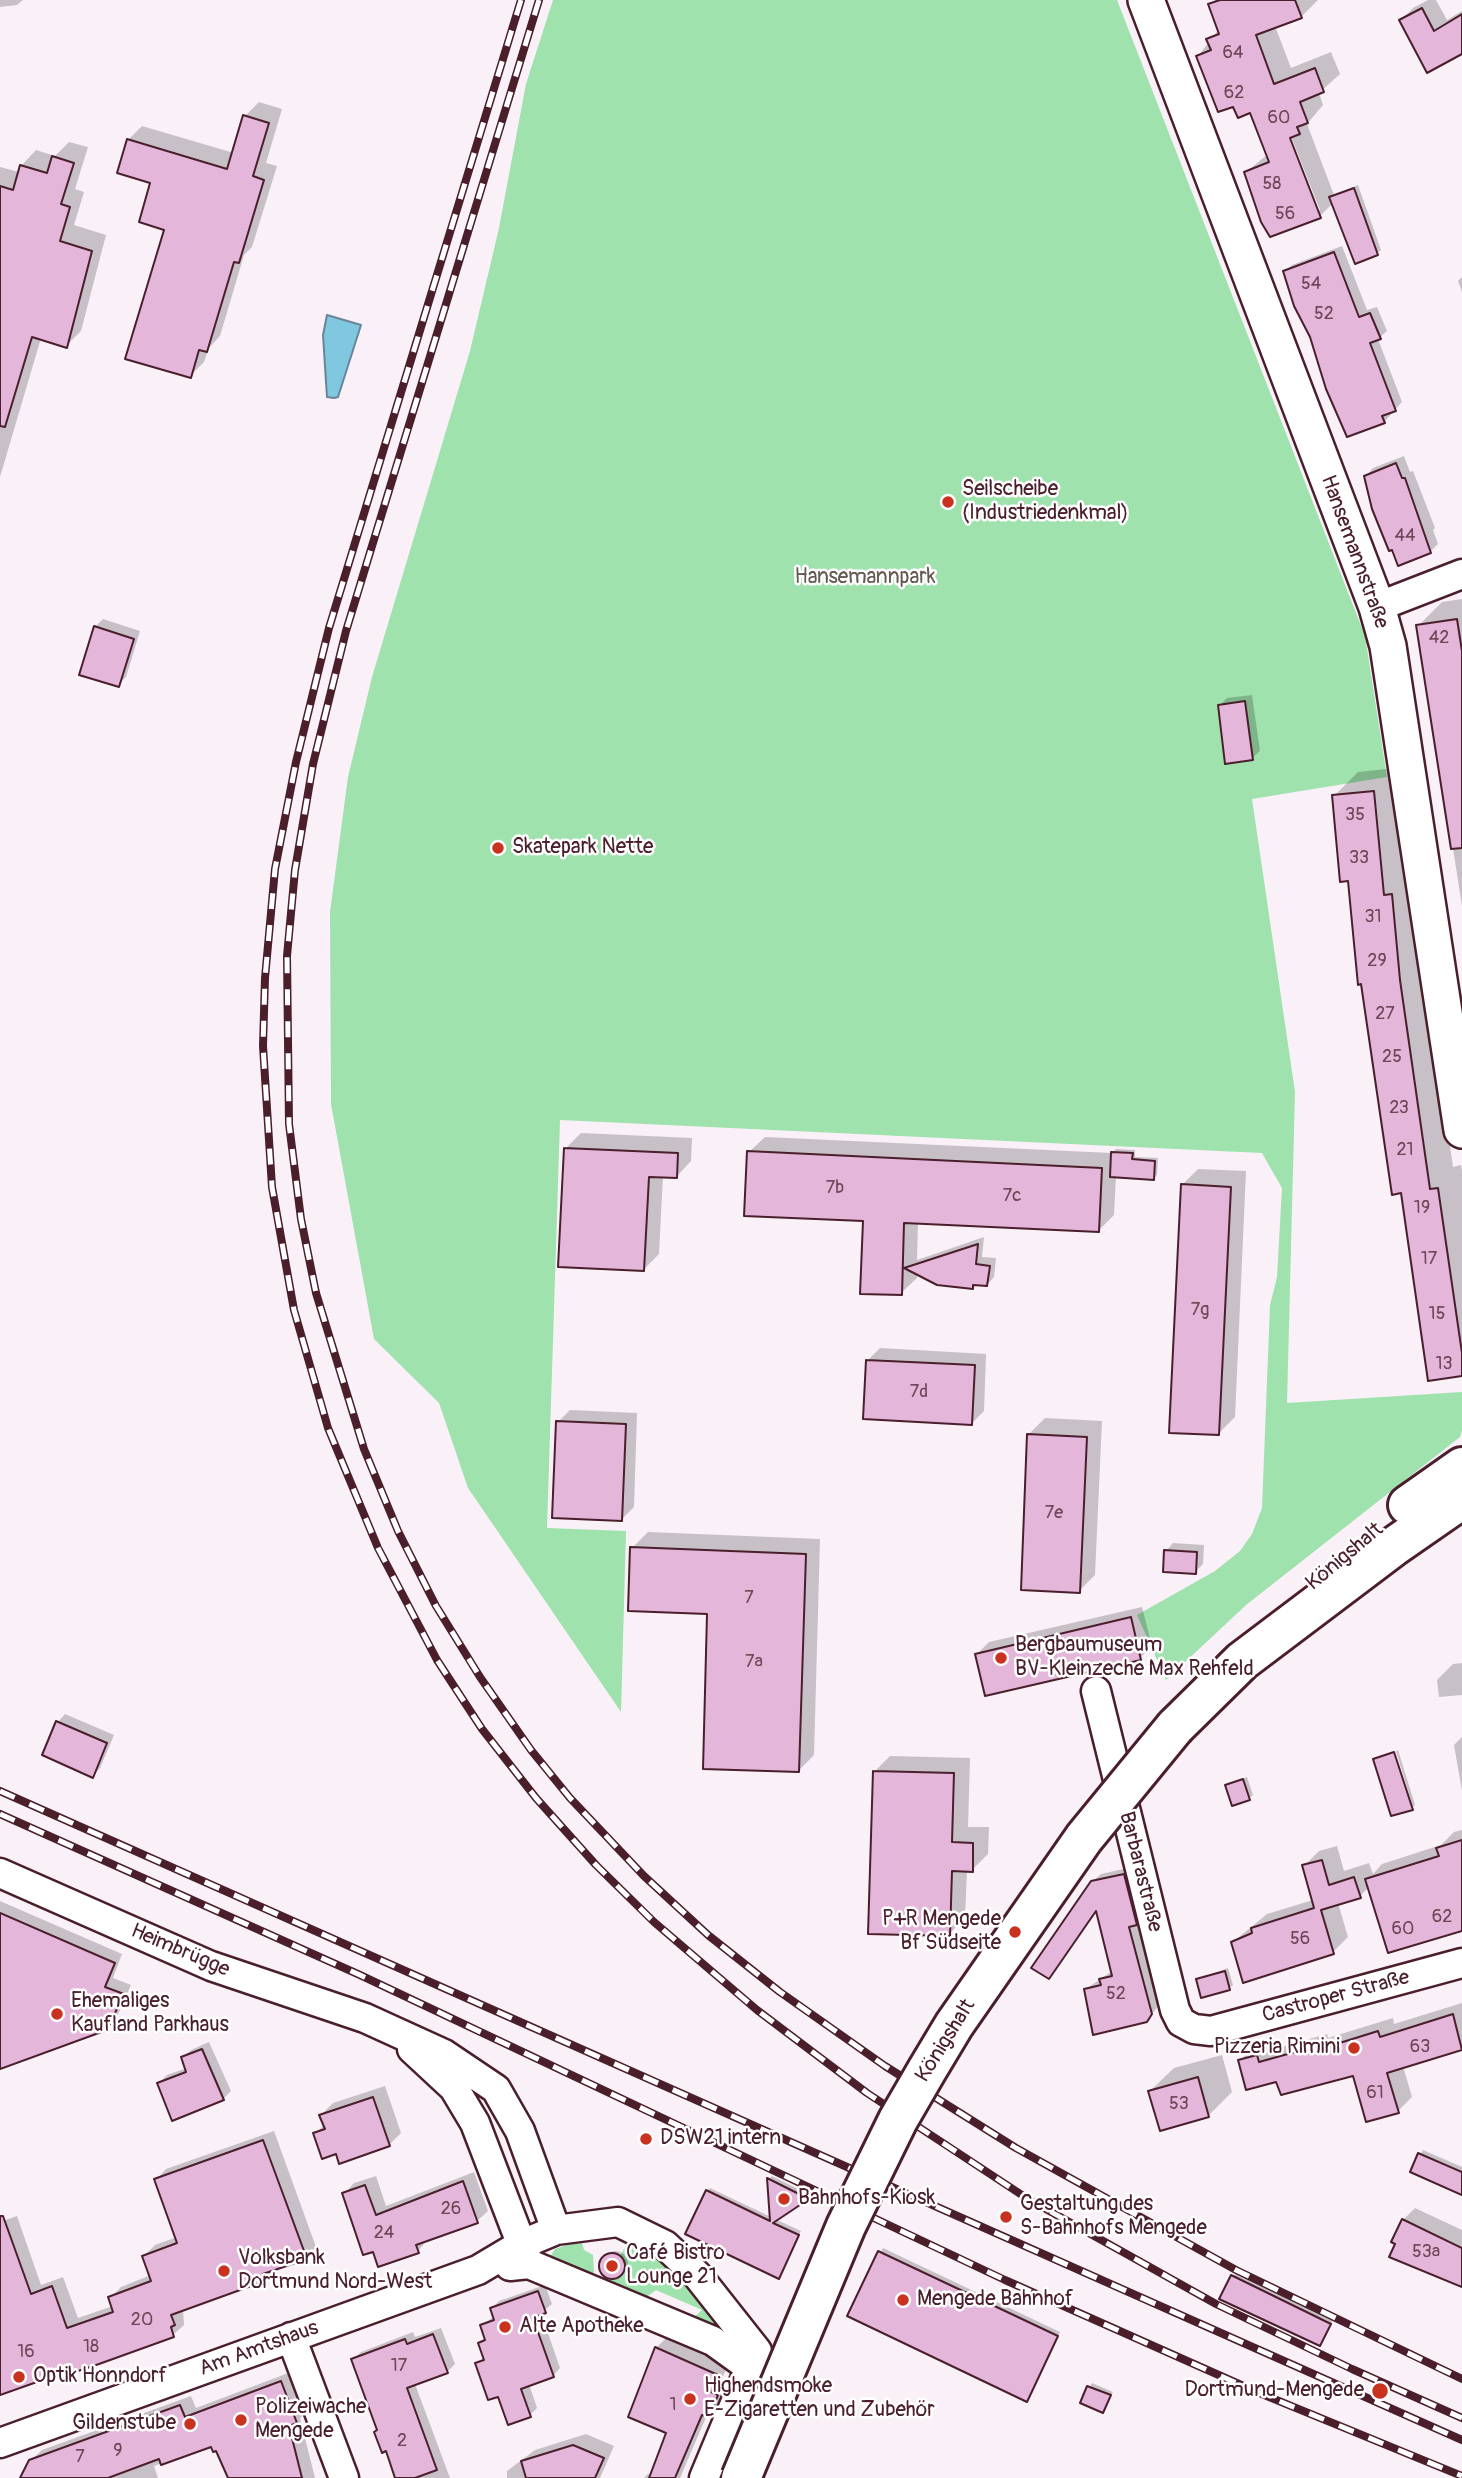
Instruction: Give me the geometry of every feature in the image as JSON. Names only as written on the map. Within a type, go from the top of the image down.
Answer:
[{"type":"main road","name":"Königshalt","points":[[1242,1661],[1270,1621],[1296,1597],[1353,1547],[1462,1466]]},
{"type":"main road","name":"Königshalt","points":[[741,2478],[846,2226],[915,2090],[954,2025],[1019,1928],[1084,1838],[1175,1727],[1242,1661],[1393,1547],[1462,1499]]},
{"type":"main road","points":[[1242,1661],[1328,1613],[1443,1536],[1462,1531]]},
{"type":"street","name":"Hansemannstraße","points":[[1146,0],[1377,607],[1388,646],[1462,1130]]},
{"type":"street","points":[[1377,607],[1462,574]]},
{"type":"street","name":"Barbarastraße","points":[[1096,1691],[1175,2010],[1181,2022],[1194,2029],[1211,2031]]},
{"type":"street","name":"Heimbrügge","points":[[0,1873],[211,1966],[365,2018],[444,2054],[496,2089],[520,2131],[556,2230]]},
{"type":"street","name":"Castroper Straße","points":[[1211,2031],[1462,1963]]},
{"type":"street","name":"Heimbrügge","points":[[365,2018],[418,2053],[454,2088],[475,2123],[524,2254]]},
{"type":"street","name":"Am Amtshaus","points":[[0,2443],[524,2254],[556,2230],[618,2222],[665,2245],[697,2275],[757,2351],[749,2367],[713,2341],[524,2254]]},
{"type":"street","points":[[713,2341],[723,2334],[732,2318]]},
{"type":"street","points":[[291,2337],[344,2478]]},
{"type":"street","points":[[704,2478],[749,2367]]},
{"type":"green space","name":"Hansemannpark","points":[[553,0],[1117,0],[1365,636],[1387,777],[1252,799],[1295,1092],[1287,1403],[1462,1392],[1462,1430],[1460,1437],[1246,1605],[1166,1680],[1137,1615],[1215,1571],[1240,1551],[1252,1534],[1262,1508],[1270,1305],[1277,1277],[1282,1188],[1262,1153],[560,1120],[547,1528],[626,1531],[621,1712],[468,1488],[439,1403],[374,1339],[331,1104],[330,912],[348,777],[372,677],[470,351],[499,228],[526,84]]},
{"type":"green space","points":[[631,2237],[670,2261],[718,2319],[715,2324],[711,2327],[690,2321],[702,2310],[656,2290],[641,2301],[606,2286],[610,2279],[618,2278],[624,2273],[625,2265],[620,2256]]},
{"type":"green space","points":[[581,2240],[584,2250],[593,2255],[594,2271],[590,2281],[549,2258],[555,2249]]},
{"type":"water","points":[[327,315],[361,325],[338,397],[334,398],[327,397],[323,335]]},
{"type":"building","points":[[1220,0],[1295,0],[1302,18],[1256,35],[1274,84],[1315,68],[1324,92],[1300,102],[1308,123],[1297,127],[1300,134],[1290,138],[1321,218],[1270,237],[1261,222],[1244,172],[1269,162],[1250,113],[1238,118],[1233,107],[1218,112],[1196,56],[1211,50],[1206,39],[1219,34],[1208,4]]},
{"type":"building","points":[[1422,8],[1434,31],[1462,14],[1462,54],[1427,73],[1399,20]]},
{"type":"building","points":[[243,115],[269,123],[253,176],[264,180],[239,263],[234,262],[207,352],[199,350],[191,378],[125,359],[164,230],[139,222],[150,183],[117,173],[127,139],[227,169]]},
{"type":"building","points":[[52,156],[74,163],[61,204],[70,207],[60,241],[92,251],[67,348],[32,337],[5,427],[0,426],[0,186],[13,190],[20,165],[47,173]]},
{"type":"building","points":[[1354,188],[1378,255],[1355,264],[1329,197]]},
{"type":"building","points":[[1334,252],[1359,317],[1370,313],[1381,339],[1370,343],[1396,411],[1382,416],[1385,423],[1347,437],[1326,389],[1310,337],[1294,306],[1283,271]]},
{"type":"building","points":[[1396,463],[1402,478],[1405,478],[1431,553],[1398,566],[1372,509],[1364,476]]},
{"type":"building","points":[[1457,619],[1462,651],[1462,848],[1451,849],[1416,625]]},
{"type":"building","points":[[94,626],[134,639],[119,687],[79,675]]},
{"type":"building","points":[[1245,701],[1253,760],[1225,764],[1218,705]]},
{"type":"building","points":[[1374,791],[1384,895],[1392,894],[1400,980],[1430,1189],[1438,1188],[1462,1353],[1462,1376],[1428,1381],[1401,1193],[1392,1195],[1361,984],[1358,985],[1348,881],[1340,882],[1332,795]]},
{"type":"building","points":[[564,1148],[678,1153],[677,1178],[649,1177],[644,1271],[558,1267]]},
{"type":"building","points":[[747,1151],[1102,1168],[1099,1232],[904,1223],[902,1295],[860,1294],[863,1221],[744,1216]]},
{"type":"building","points":[[1111,1152],[1133,1153],[1132,1159],[1155,1161],[1154,1180],[1110,1177]]},
{"type":"building","points":[[1181,1184],[1231,1187],[1219,1435],[1169,1433]]},
{"type":"building","points":[[978,1244],[976,1264],[990,1266],[987,1286],[973,1285],[973,1289],[937,1285],[904,1268]]},
{"type":"building","points":[[866,1360],[975,1365],[972,1425],[863,1419]]},
{"type":"building","points":[[556,1421],[626,1424],[622,1521],[552,1518]]},
{"type":"building","points":[[1027,1434],[1087,1437],[1080,1593],[1021,1590]]},
{"type":"building","points":[[630,1547],[806,1554],[799,1772],[703,1769],[707,1614],[628,1611]]},
{"type":"building","points":[[1164,1550],[1197,1552],[1196,1574],[1163,1572]]},
{"type":"building","points":[[1131,1617],[1141,1660],[985,1696],[975,1654]]},
{"type":"building","points":[[56,1721],[107,1743],[93,1778],[42,1755]]},
{"type":"building","points":[[1394,1752],[1413,1810],[1391,1816],[1373,1759]]},
{"type":"building","points":[[873,1771],[954,1773],[952,1842],[973,1843],[973,1872],[952,1871],[950,1936],[868,1934]]},
{"type":"building","points":[[1243,1779],[1250,1800],[1232,1806],[1225,1785]]},
{"type":"building","points":[[1462,1840],[1462,1931],[1388,1953],[1365,1879],[1439,1856],[1436,1848]]},
{"type":"building","points":[[1322,1860],[1329,1885],[1354,1877],[1361,1898],[1321,1910],[1334,1954],[1243,1983],[1231,1942],[1252,1933],[1251,1928],[1314,1908],[1302,1865]]},
{"type":"building","points":[[1124,1874],[1137,1925],[1129,1927],[1152,2014],[1147,2022],[1093,2035],[1084,1989],[1101,1985],[1099,1979],[1112,1976],[1096,1911],[1049,1979],[1031,1968],[1091,1881]]},
{"type":"building","name":"Ehemaliges Kaufland Parkhaus","points":[[0,1913],[115,1963],[105,1987],[124,1994],[107,2030],[0,2069]]},
{"type":"building","points":[[1225,1971],[1230,1990],[1201,1998],[1196,1979]]},
{"type":"building","points":[[1453,2014],[1462,2050],[1387,2073],[1399,2113],[1366,2122],[1353,2076],[1281,2095],[1276,2082],[1246,2090],[1238,2060],[1257,2055],[1259,2062],[1313,2047],[1314,2051],[1378,2031],[1380,2037]]},
{"type":"building","points":[[202,2049],[224,2100],[172,2121],[157,2083],[186,2072],[181,2057]]},
{"type":"building","points":[[1198,2077],[1209,2117],[1160,2131],[1148,2091]]},
{"type":"building","points":[[373,2097],[390,2146],[339,2164],[336,2154],[322,2159],[313,2133],[325,2129],[319,2115]]},
{"type":"building","points":[[263,2140],[307,2259],[263,2274],[265,2281],[171,2315],[175,2325],[171,2327],[174,2337],[0,2395],[0,2216],[3,2216],[31,2294],[52,2286],[67,2328],[113,2312],[108,2297],[151,2281],[142,2256],[177,2243],[154,2179]]},
{"type":"building","points":[[1418,2153],[1462,2172],[1462,2195],[1410,2172]]},
{"type":"building","points":[[767,2178],[809,2199],[773,2223],[799,2235],[779,2279],[685,2234],[706,2190],[770,2221]]},
{"type":"building","points":[[463,2181],[478,2223],[416,2245],[419,2253],[378,2267],[373,2252],[363,2255],[342,2193],[365,2185],[376,2215]]},
{"type":"building","points":[[1402,2219],[1462,2248],[1462,2287],[1389,2257],[1395,2244],[1391,2242]]},
{"type":"building","points":[[878,2251],[1058,2336],[1027,2402],[847,2316]]},
{"type":"building","name":"Café Bistro Lounge 21","points":[[612,2253],[621,2257],[625,2266],[621,2275],[612,2279],[603,2275],[599,2266],[603,2257]]},
{"type":"building","points":[[1231,2275],[1331,2324],[1320,2346],[1219,2299]]},
{"type":"building","points":[[538,2291],[546,2313],[533,2318],[554,2377],[521,2389],[531,2417],[508,2425],[498,2397],[488,2400],[475,2363],[484,2360],[478,2343],[485,2340],[480,2325],[494,2320],[490,2308]]},
{"type":"building","points":[[433,2334],[448,2373],[407,2388],[437,2470],[415,2478],[395,2478],[386,2451],[382,2453],[374,2432],[377,2430],[351,2359],[405,2339],[407,2344]]},
{"type":"building","points":[[655,2347],[718,2375],[711,2392],[718,2395],[709,2417],[702,2415],[675,2478],[649,2478],[666,2433],[628,2417]]},
{"type":"building","points":[[281,2381],[297,2423],[289,2426],[302,2478],[228,2478],[216,2451],[213,2452],[211,2447],[161,2465],[159,2459],[108,2478],[20,2478],[29,2460],[180,2405],[185,2417]]},
{"type":"building","points":[[1087,2386],[1111,2395],[1103,2413],[1080,2403]]},
{"type":"building","points":[[573,2445],[604,2458],[595,2478],[526,2478],[521,2461]]},
{"type":"railway","points":[[521,0],[329,628],[296,762],[275,869],[265,978],[263,1046],[272,1187],[294,1310],[328,1428],[378,1548],[437,1660],[482,1729],[536,1798],[596,1865],[654,1922],[757,2010],[867,2093],[1028,2199],[1216,2304],[1462,2418]]},
{"type":"railway","points":[[539,0],[346,631],[313,764],[295,870],[287,956],[289,1124],[301,1219],[316,1293],[364,1449],[398,1531],[436,1606],[480,1677],[531,1750],[570,1798],[644,1876],[708,1935],[780,1992],[885,2066],[1016,2148],[1236,2270],[1462,2379]]},
{"type":"railway","points":[[0,1791],[1462,2440]]},
{"type":"railway","points":[[0,1814],[360,1975],[1005,2280],[1257,2392],[1462,2476]]},
{"type":"place","name":"Seilscheibe (Industriedenkmal)","points":[[948,502]]},
{"type":"place","name":"Skatepark Nette","points":[[498,848]]},
{"type":"place","name":"Bergbaumuseum BV-Kleinzeche Max Rehfeld","points":[[1001,1658]]},
{"type":"place","name":"P+R Mengede Bf Südseite","points":[[1015,1932]]},
{"type":"place","name":"Ehemaliges Kaufland Parkhaus","points":[[57,2014]]},
{"type":"place","name":"Pizzeria Rimini","points":[[1354,2048]]},
{"type":"place","name":"DSW21 intern","points":[[646,2139]]},
{"type":"place","name":"Bahnhofs-Kiosk","points":[[784,2199]]},
{"type":"place","name":"Gestaltung des S-Bahnhofs Mengede","points":[[1006,2217]]},
{"type":"place","name":"Café Bistro Lounge 21","points":[[612,2266]]},
{"type":"place","name":"Volksbank Dortmund Nord-West","points":[[224,2271]]},
{"type":"place","name":"Mengede Bahnhof","points":[[903,2300]]},
{"type":"place","name":"Alte Apotheke","points":[[505,2327]]},
{"type":"place","name":"Optik Honndorf","points":[[19,2377]]},
{"type":"place","name":"Dortmund-Mengede","points":[[1380,2391]]},
{"type":"place","name":"Highendsmoke E-Zigaretten und Zubehör","points":[[690,2399]]},
{"type":"place","name":"Polizeiwache Mengede","points":[[241,2420]]},
{"type":"place","name":"Gildenstube","points":[[190,2424]]}]
